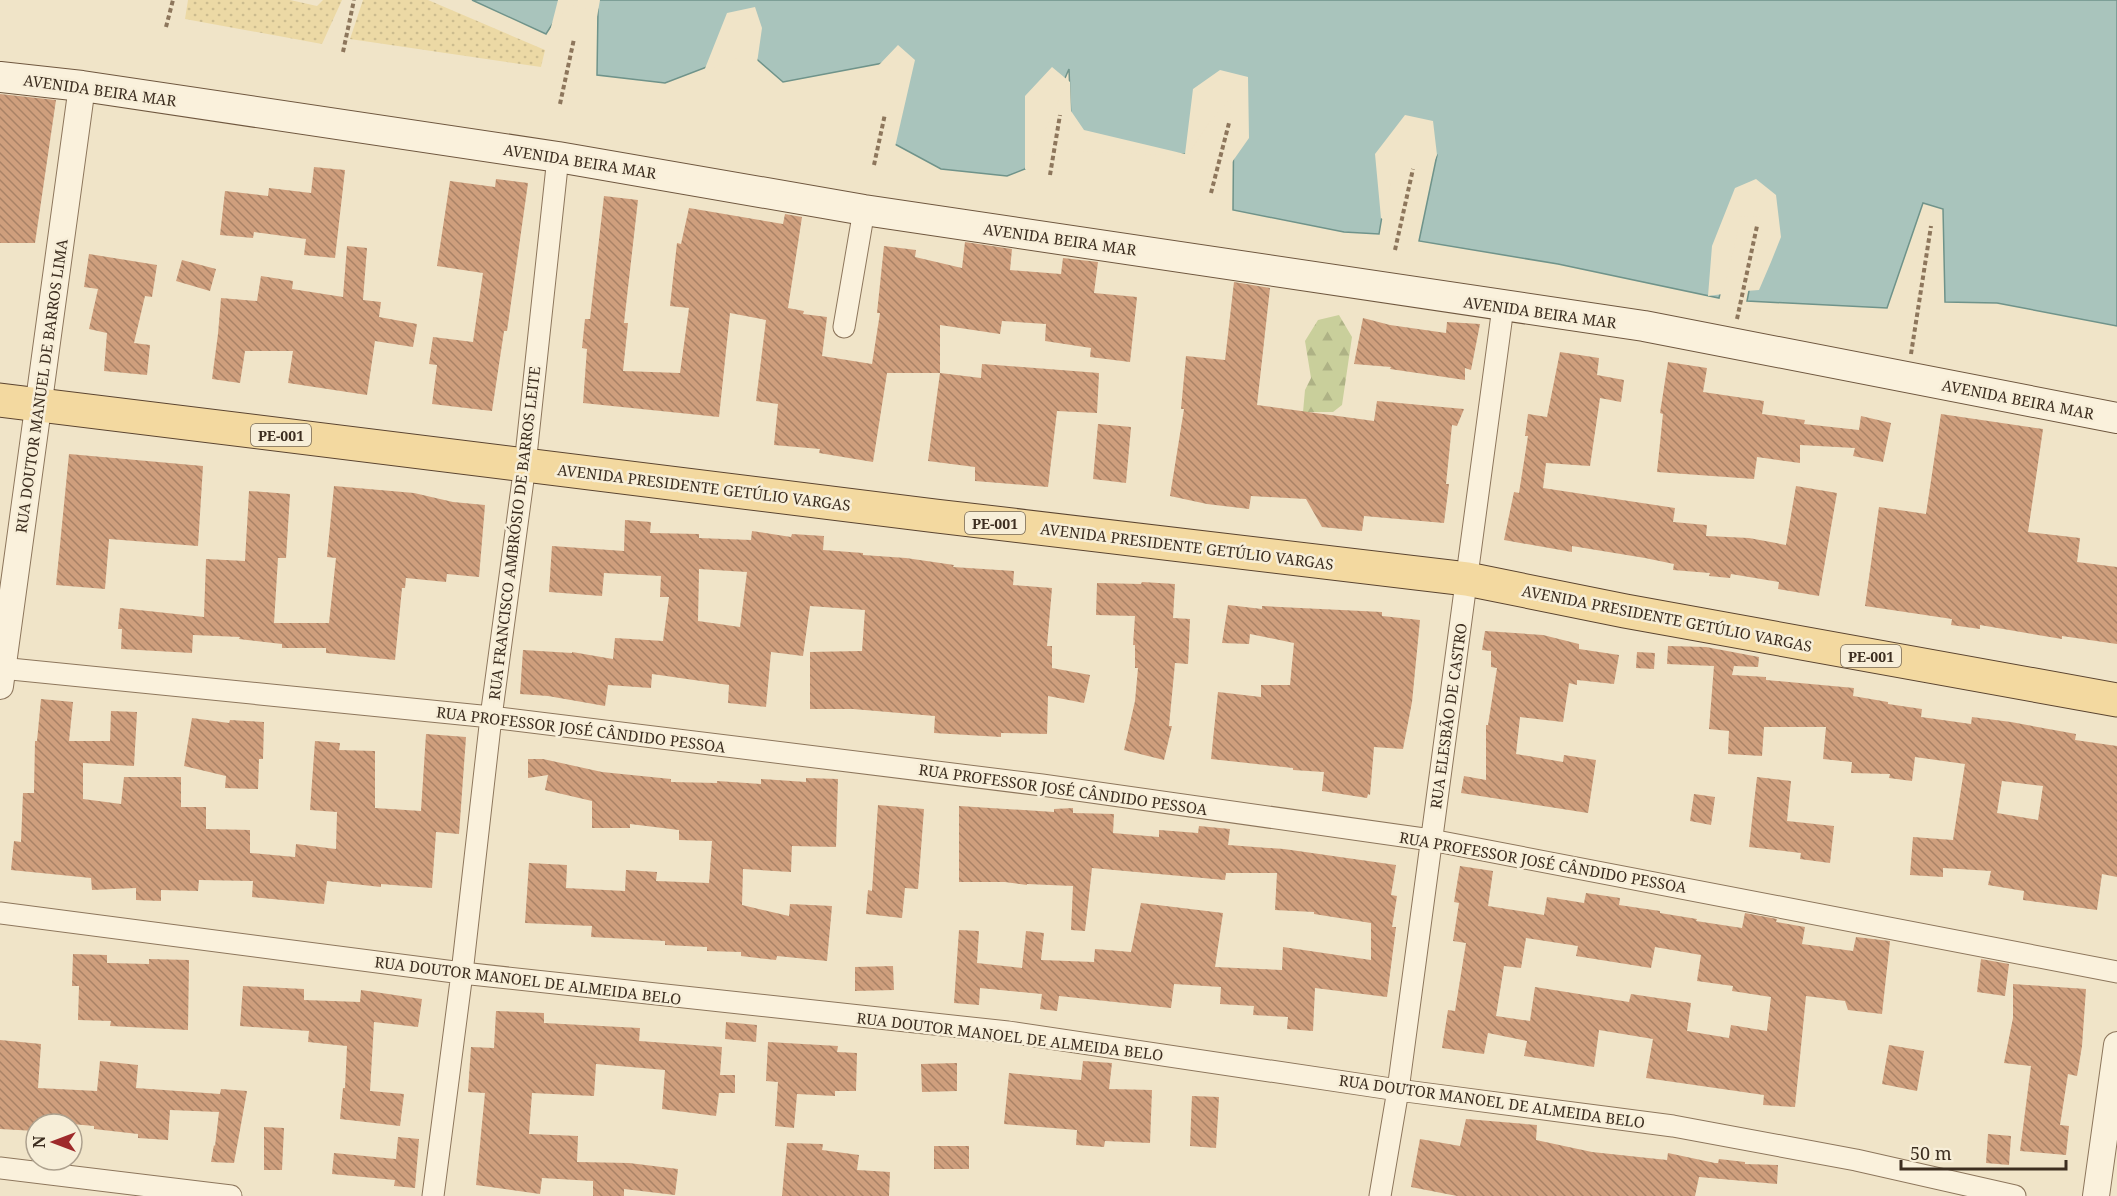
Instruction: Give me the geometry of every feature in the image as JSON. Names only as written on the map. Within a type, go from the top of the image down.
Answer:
[{"type":"main road","name":"AVENIDA BEIRA MAR","points":[[0,77],[82,86],[558,157],[864,210],[1503,307],[1644,326],[2117,418]]},
{"type":"main road","name":"AVENIDA PRESIDENTE GETÚLIO VARGAS","points":[[0,400],[1467,579],[1625,611],[2117,700]]},
{"type":"street","name":"RUA DOUTOR MANUEL DE BARROS LIMA","points":[[1,674],[82,86]]},
{"type":"street","name":"RUA FRANCISCO AMBRÓSIO DE BARROS LEITE","points":[[433,1196],[462,973],[491,717],[525,465],[558,157]]},
{"type":"street","points":[[844,327],[864,210]]},
{"type":"street","name":"RUA ELESBÃO DE CASTRO","points":[[1380,1196],[1398,1090],[1503,307]]},
{"type":"street","name":"RUA PROFESSOR JOSÉ CÂNDIDO PESSOA","points":[[1,674],[491,717],[1042,785],[1431,840],[2117,972]]},
{"type":"street","name":"RUA DOUTOR MANOEL DE ALMEIDA BELO","points":[[0,913],[462,973],[1008,1032],[1398,1090],[1673,1126],[1856,1160],[2015,1196]]},
{"type":"street","points":[[2096,1196],[2117,1045]]},
{"type":"street","points":[[0,1168],[231,1196]]},
{"type":"path","points":[[166,27],[173,0]]},
{"type":"path","points":[[343,52],[354,0]]},
{"type":"path","points":[[560,104],[574,39]]},
{"type":"path","points":[[874,165],[885,114]]},
{"type":"path","points":[[1050,175],[1060,115]]},
{"type":"path","points":[[1211,193],[1228,123]]},
{"type":"path","points":[[1395,250],[1413,169]]},
{"type":"path","points":[[1732,344],[1757,226]]},
{"type":"path","points":[[1911,357],[1931,226]]},
{"type":"green space","points":[[1339,315],[1352,337],[1342,405],[1333,412],[1303,412],[1305,390],[1311,378],[1305,341],[1318,320]]},
{"type":"sand","points":[[188,0],[290,0],[317,6],[323,0],[342,0],[322,44],[185,19]]},
{"type":"sand","points":[[363,0],[428,0],[545,50],[541,67],[350,39]]},
{"type":"water","points":[[472,0],[2117,0],[2117,326],[1997,303],[1945,302],[1943,209],[1923,203],[1887,308],[1747,301],[1764,214],[1737,213],[1719,298],[1558,264],[1419,241],[1437,155],[1409,149],[1393,151],[1379,234],[1344,232],[1233,210],[1234,92],[1208,119],[1186,154],[1072,148],[1069,69],[1025,169],[1007,176],[941,169],[891,142],[894,61],[783,82],[752,55],[738,55],[665,83],[597,75],[598,9],[567,1],[546,34]]},
{"type":"pier","points":[[558,0],[600,0],[595,28],[595,11],[568,4],[549,35]]},
{"type":"pier","points":[[755,7],[762,28],[757,63],[751,58],[738,58],[704,71],[727,13]]},
{"type":"pier","points":[[898,45],[915,60],[895,147],[888,142],[891,65],[877,67]]},
{"type":"pier","points":[[1052,67],[1070,82],[1071,111],[1084,130],[1185,154],[1193,89],[1220,70],[1248,77],[1249,138],[1230,165],[1231,98],[1211,120],[1187,156],[1071,151],[1069,148],[1067,81],[1028,169],[1025,169],[1025,96]]},
{"type":"pier","points":[[1405,115],[1433,121],[1437,155],[1432,166],[1433,157],[1408,152],[1396,153],[1384,220],[1381,218],[1375,154]]},
{"type":"pier","points":[[1756,179],[1776,195],[1781,237],[1771,262],[1759,290],[1746,291],[1761,217],[1740,216],[1723,294],[1708,296],[1712,246],[1735,188]]},
{"type":"building","points":[[0,94],[56,100],[35,243],[0,243]]},
{"type":"building","points":[[314,167],[345,170],[335,258],[304,255],[306,239],[254,232],[253,238],[220,235],[225,191],[268,196],[269,188],[311,193]]},
{"type":"building","points":[[496,179],[528,183],[507,331],[504,331],[492,411],[432,404],[437,365],[429,364],[433,337],[473,342],[483,273],[437,266],[450,181],[495,187]]},
{"type":"building","points":[[604,196],[638,200],[624,323],[628,323],[623,371],[680,373],[689,308],[670,306],[677,243],[681,244],[689,208],[783,224],[785,214],[802,217],[788,308],[804,311],[803,314],[827,317],[822,356],[872,364],[880,313],[877,313],[884,246],[916,250],[915,257],[962,268],[965,242],[1012,249],[1010,270],[1061,274],[1063,258],[1098,262],[1094,293],[1137,297],[1130,362],[1090,357],[1091,348],[1045,341],[1046,324],[1002,321],[1000,334],[940,325],[940,373],[887,373],[873,462],[819,453],[820,449],[774,445],[778,404],[756,401],[766,320],[730,313],[719,417],[583,403],[587,349],[582,348],[585,319],[590,319]]},
{"type":"building","points":[[347,246],[367,248],[363,300],[381,302],[379,317],[417,324],[413,347],[375,341],[367,395],[288,383],[293,351],[245,351],[240,383],[212,379],[221,298],[257,301],[261,276],[293,281],[292,289],[343,297]]},
{"type":"building","points":[[89,254],[157,265],[152,297],[145,296],[134,343],[150,345],[147,375],[104,371],[107,333],[89,329],[98,289],[84,287]]},
{"type":"building","points":[[182,260],[216,269],[210,291],[176,281]]},
{"type":"building","points":[[1234,282],[1270,288],[1257,405],[1374,421],[1377,401],[1464,409],[1457,426],[1452,425],[1446,484],[1449,484],[1444,523],[1364,516],[1362,531],[1322,527],[1306,499],[1251,496],[1249,509],[1207,504],[1170,496],[1184,409],[1181,409],[1186,356],[1225,360]]},
{"type":"building","points":[[1363,318],[1390,325],[1446,333],[1447,322],[1480,324],[1471,370],[1465,368],[1465,380],[1390,369],[1391,367],[1354,364]]},
{"type":"building","points":[[1560,352],[1599,358],[1597,375],[1624,380],[1621,402],[1600,398],[1590,466],[1546,463],[1543,488],[1675,508],[1673,522],[1707,525],[1706,536],[1749,538],[1786,545],[1796,486],[1837,493],[1819,596],[1778,589],[1779,582],[1731,574],[1730,578],[1709,576],[1710,573],[1673,570],[1674,564],[1645,558],[1572,546],[1572,552],[1504,540],[1514,492],[1519,493],[1528,436],[1525,436],[1528,414],[1547,417]]},
{"type":"building","points":[[1668,362],[1707,368],[1703,392],[1764,401],[1762,414],[1805,420],[1804,424],[1859,430],[1861,416],[1891,423],[1883,462],[1853,456],[1855,448],[1800,445],[1800,463],[1757,457],[1754,479],[1657,472],[1663,414],[1660,413]]},
{"type":"building","points":[[982,364],[1099,373],[1097,413],[1057,411],[1048,487],[975,481],[975,467],[928,461],[940,373],[981,378]]},
{"type":"building","points":[[1941,414],[2043,429],[2028,532],[2080,538],[2077,562],[2117,567],[2117,644],[2062,636],[2062,639],[1980,625],[1980,629],[1951,625],[1952,619],[1865,606],[1879,507],[1926,514]]},
{"type":"building","points":[[1098,424],[1131,427],[1126,483],[1093,479]]},
{"type":"building","points":[[69,454],[203,466],[198,546],[109,539],[105,589],[56,585]]},
{"type":"building","points":[[334,486],[414,493],[453,502],[485,505],[479,577],[447,574],[446,582],[406,578],[405,588],[402,588],[395,660],[326,653],[326,648],[282,648],[282,644],[239,639],[240,637],[193,635],[192,653],[121,649],[122,629],[118,629],[120,608],[204,617],[206,559],[245,561],[249,491],[290,494],[286,558],[278,558],[274,623],[329,623],[336,558],[327,557]]},
{"type":"building","points":[[625,520],[651,522],[650,533],[699,534],[699,538],[751,540],[752,531],[791,537],[792,534],[824,536],[823,550],[906,558],[954,565],[953,567],[1014,571],[1013,585],[1052,588],[1047,646],[1052,646],[1052,668],[1090,675],[1084,703],[1048,696],[1047,734],[1001,733],[1001,737],[934,733],[935,716],[853,709],[810,709],[810,652],[862,651],[865,610],[810,606],[803,656],[771,652],[766,707],[728,703],[729,685],[652,674],[651,688],[608,685],[605,706],[548,696],[520,694],[523,650],[572,652],[613,659],[615,638],[663,641],[669,597],[660,597],[661,576],[604,573],[602,596],[549,592],[552,546],[624,551]],"holes":[[[699,569],[747,572],[740,627],[698,621]]]},
{"type":"building","points":[[1142,582],[1175,584],[1173,618],[1190,619],[1188,664],[1175,663],[1169,726],[1172,726],[1164,760],[1124,750],[1135,701],[1138,668],[1135,668],[1135,645],[1133,645],[1135,616],[1096,615],[1097,583],[1141,584]]},
{"type":"building","points":[[1228,605],[1262,609],[1262,606],[1382,612],[1382,616],[1420,620],[1412,702],[1403,749],[1374,747],[1370,795],[1368,794],[1367,798],[1322,791],[1324,772],[1211,759],[1218,692],[1261,697],[1261,685],[1290,685],[1294,643],[1250,634],[1249,644],[1222,643]]},
{"type":"building","points":[[1485,631],[1543,635],[1579,644],[1579,649],[1619,655],[1614,684],[1577,680],[1577,685],[1569,683],[1563,722],[1520,717],[1516,754],[1563,762],[1564,755],[1596,760],[1588,813],[1461,793],[1464,776],[1486,780],[1486,725],[1488,725],[1497,668],[1491,667],[1491,651],[1482,650]]},
{"type":"building","points":[[1668,646],[1706,647],[1759,657],[1758,667],[1734,666],[1732,675],[1854,688],[1853,696],[1922,709],[1921,717],[1971,724],[1972,717],[2011,722],[2076,734],[2075,740],[2117,746],[2117,877],[2102,874],[2097,910],[2023,900],[2024,891],[1988,885],[1991,871],[1943,868],[1943,877],[1910,875],[1913,837],[1953,840],[1965,764],[1915,757],[1912,781],[1889,778],[1890,774],[1851,773],[1852,762],[1823,759],[1826,727],[1764,727],[1762,756],[1728,754],[1729,731],[1709,729],[1714,666],[1667,664]],"holes":[[[2002,781],[2043,786],[2038,820],[1997,813]]]},
{"type":"building","points":[[1637,652],[1655,653],[1654,669],[1636,668]]},
{"type":"building","points":[[41,699],[73,702],[69,741],[110,741],[111,711],[137,712],[134,766],[83,763],[83,799],[121,804],[124,777],[181,777],[181,807],[206,807],[206,829],[250,830],[250,853],[295,857],[296,844],[336,849],[337,812],[310,810],[315,741],[340,743],[339,750],[375,751],[375,808],[421,811],[426,734],[466,737],[459,834],[436,832],[432,888],[381,884],[381,887],[327,881],[324,904],[252,897],[253,881],[199,880],[198,891],[161,890],[161,901],[136,900],[136,888],[92,890],[91,878],[11,870],[14,841],[21,842],[23,793],[34,793],[35,741],[37,741]]},
{"type":"building","points":[[192,718],[229,723],[230,720],[264,722],[263,759],[259,759],[258,789],[225,788],[226,776],[184,766]]},
{"type":"building","points":[[528,759],[543,759],[602,772],[671,779],[671,782],[717,783],[717,781],[761,784],[761,779],[806,782],[806,778],[838,779],[836,847],[792,846],[791,872],[743,869],[742,905],[789,916],[790,904],[832,906],[827,961],[777,956],[776,960],[741,956],[741,952],[707,951],[707,947],[665,945],[665,941],[591,937],[592,926],[525,923],[529,863],[567,865],[566,888],[625,891],[626,870],[657,872],[656,881],[709,883],[712,841],[679,840],[679,830],[630,824],[630,828],[592,828],[592,801],[545,790],[548,775],[528,778]]},
{"type":"building","points":[[1757,777],[1791,781],[1787,821],[1834,826],[1830,863],[1800,859],[1801,853],[1749,847]]},
{"type":"building","points":[[1694,794],[1715,797],[1711,825],[1690,821]]},
{"type":"building","points":[[878,805],[924,809],[918,889],[905,888],[902,918],[866,914],[868,890],[872,891]]},
{"type":"building","points":[[959,806],[1054,812],[1054,809],[1073,808],[1073,813],[1114,814],[1113,833],[1159,837],[1159,830],[1198,833],[1199,826],[1230,829],[1228,845],[1284,849],[1396,865],[1391,895],[1397,896],[1392,927],[1396,927],[1387,997],[1315,988],[1313,1031],[1287,1029],[1288,1017],[1253,1015],[1254,1006],[1220,1004],[1221,987],[1174,984],[1171,1008],[1059,996],[1057,1011],[1040,1009],[1042,994],[980,988],[979,1005],[954,1003],[959,930],[979,931],[977,963],[1022,968],[1026,931],[1044,933],[1041,960],[1094,962],[1095,949],[1131,952],[1141,903],[1223,913],[1215,967],[1282,970],[1283,947],[1371,960],[1371,923],[1314,914],[1314,912],[1275,910],[1277,873],[1226,873],[1225,880],[1092,868],[1085,931],[1071,930],[1073,886],[959,882]]},
{"type":"building","points":[[1460,866],[1493,871],[1488,906],[1544,915],[1547,897],[1584,903],[1586,893],[1620,898],[1619,905],[1742,928],[1745,913],[1777,919],[1776,922],[1805,927],[1802,944],[1853,951],[1856,937],[1890,941],[1882,1014],[1848,1010],[1845,1001],[1806,996],[1795,1107],[1763,1105],[1764,1095],[1646,1078],[1653,1039],[1599,1030],[1594,1067],[1524,1056],[1527,1041],[1488,1033],[1484,1054],[1442,1048],[1448,1010],[1455,1011],[1466,943],[1453,941],[1459,903],[1454,902]],"holes":[[[1526,938],[1578,946],[1576,956],[1651,968],[1655,947],[1701,955],[1697,981],[1733,986],[1732,991],[1771,997],[1767,1031],[1731,1025],[1729,1038],[1687,1031],[1691,1003],[1631,994],[1629,1002],[1535,987],[1530,1021],[1496,1016],[1504,966],[1521,968]]]},
{"type":"building","points":[[73,954],[107,955],[107,963],[149,964],[149,959],[189,960],[188,1030],[110,1026],[111,1021],[78,1020],[79,986],[72,986]]},
{"type":"building","points":[[1981,959],[2009,964],[2005,996],[1977,992]]},
{"type":"building","points":[[893,966],[894,990],[855,991],[855,967]]},
{"type":"building","points":[[2013,984],[2086,989],[2082,1046],[2077,1076],[2068,1074],[2060,1125],[2069,1126],[2066,1155],[2020,1151],[2031,1066],[2004,1063],[2013,1018]]},
{"type":"building","points":[[243,986],[304,989],[304,1000],[360,1002],[361,990],[422,999],[418,1027],[374,1022],[370,1091],[404,1094],[400,1126],[340,1119],[343,1088],[345,1088],[347,1046],[308,1042],[309,1031],[240,1026]]},
{"type":"building","points":[[496,1011],[544,1013],[544,1023],[640,1028],[639,1041],[722,1047],[720,1075],[735,1075],[735,1093],[719,1093],[716,1116],[662,1109],[665,1070],[596,1064],[594,1096],[532,1093],[529,1134],[578,1136],[577,1162],[629,1163],[678,1169],[675,1195],[624,1189],[624,1196],[593,1196],[593,1181],[542,1178],[540,1194],[476,1185],[485,1093],[468,1092],[471,1047],[494,1048]]},
{"type":"building","points":[[726,1022],[757,1025],[756,1042],[725,1039]]},
{"type":"building","points":[[0,1040],[41,1044],[38,1088],[97,1091],[100,1061],[138,1065],[136,1088],[220,1094],[221,1089],[247,1091],[234,1163],[211,1162],[219,1112],[170,1110],[168,1140],[138,1138],[138,1134],[94,1129],[94,1126],[84,1125],[84,1112],[24,1112],[24,1130],[0,1129]]},
{"type":"building","points":[[768,1042],[838,1046],[837,1052],[857,1053],[856,1091],[835,1091],[835,1096],[797,1094],[794,1128],[775,1126],[778,1082],[766,1081]]},
{"type":"building","points":[[1889,1045],[1924,1051],[1917,1091],[1882,1084]]},
{"type":"building","points":[[1083,1061],[1112,1063],[1109,1089],[1152,1090],[1150,1143],[1105,1141],[1104,1147],[1076,1145],[1077,1130],[1004,1124],[1009,1073],[1081,1080]]},
{"type":"building","points":[[957,1063],[957,1091],[922,1092],[921,1064]]},
{"type":"building","points":[[1192,1096],[1219,1097],[1216,1148],[1190,1146]]},
{"type":"building","points":[[1466,1119],[1537,1125],[1536,1140],[1592,1152],[1667,1160],[1668,1153],[1715,1163],[1718,1163],[1719,1159],[1745,1162],[1745,1164],[1778,1165],[1777,1184],[1699,1177],[1695,1196],[1457,1196],[1411,1187],[1420,1139],[1460,1146]]},
{"type":"building","points":[[264,1127],[284,1128],[282,1170],[264,1170]]},
{"type":"building","points":[[1988,1134],[2011,1136],[2009,1165],[1986,1163]]},
{"type":"building","points":[[398,1137],[419,1139],[415,1188],[394,1186],[395,1180],[332,1174],[334,1153],[396,1159]]},
{"type":"building","points":[[787,1143],[823,1144],[822,1150],[859,1155],[857,1170],[890,1172],[889,1196],[782,1196]]},
{"type":"building","points":[[934,1146],[969,1146],[969,1169],[934,1169]]}]
